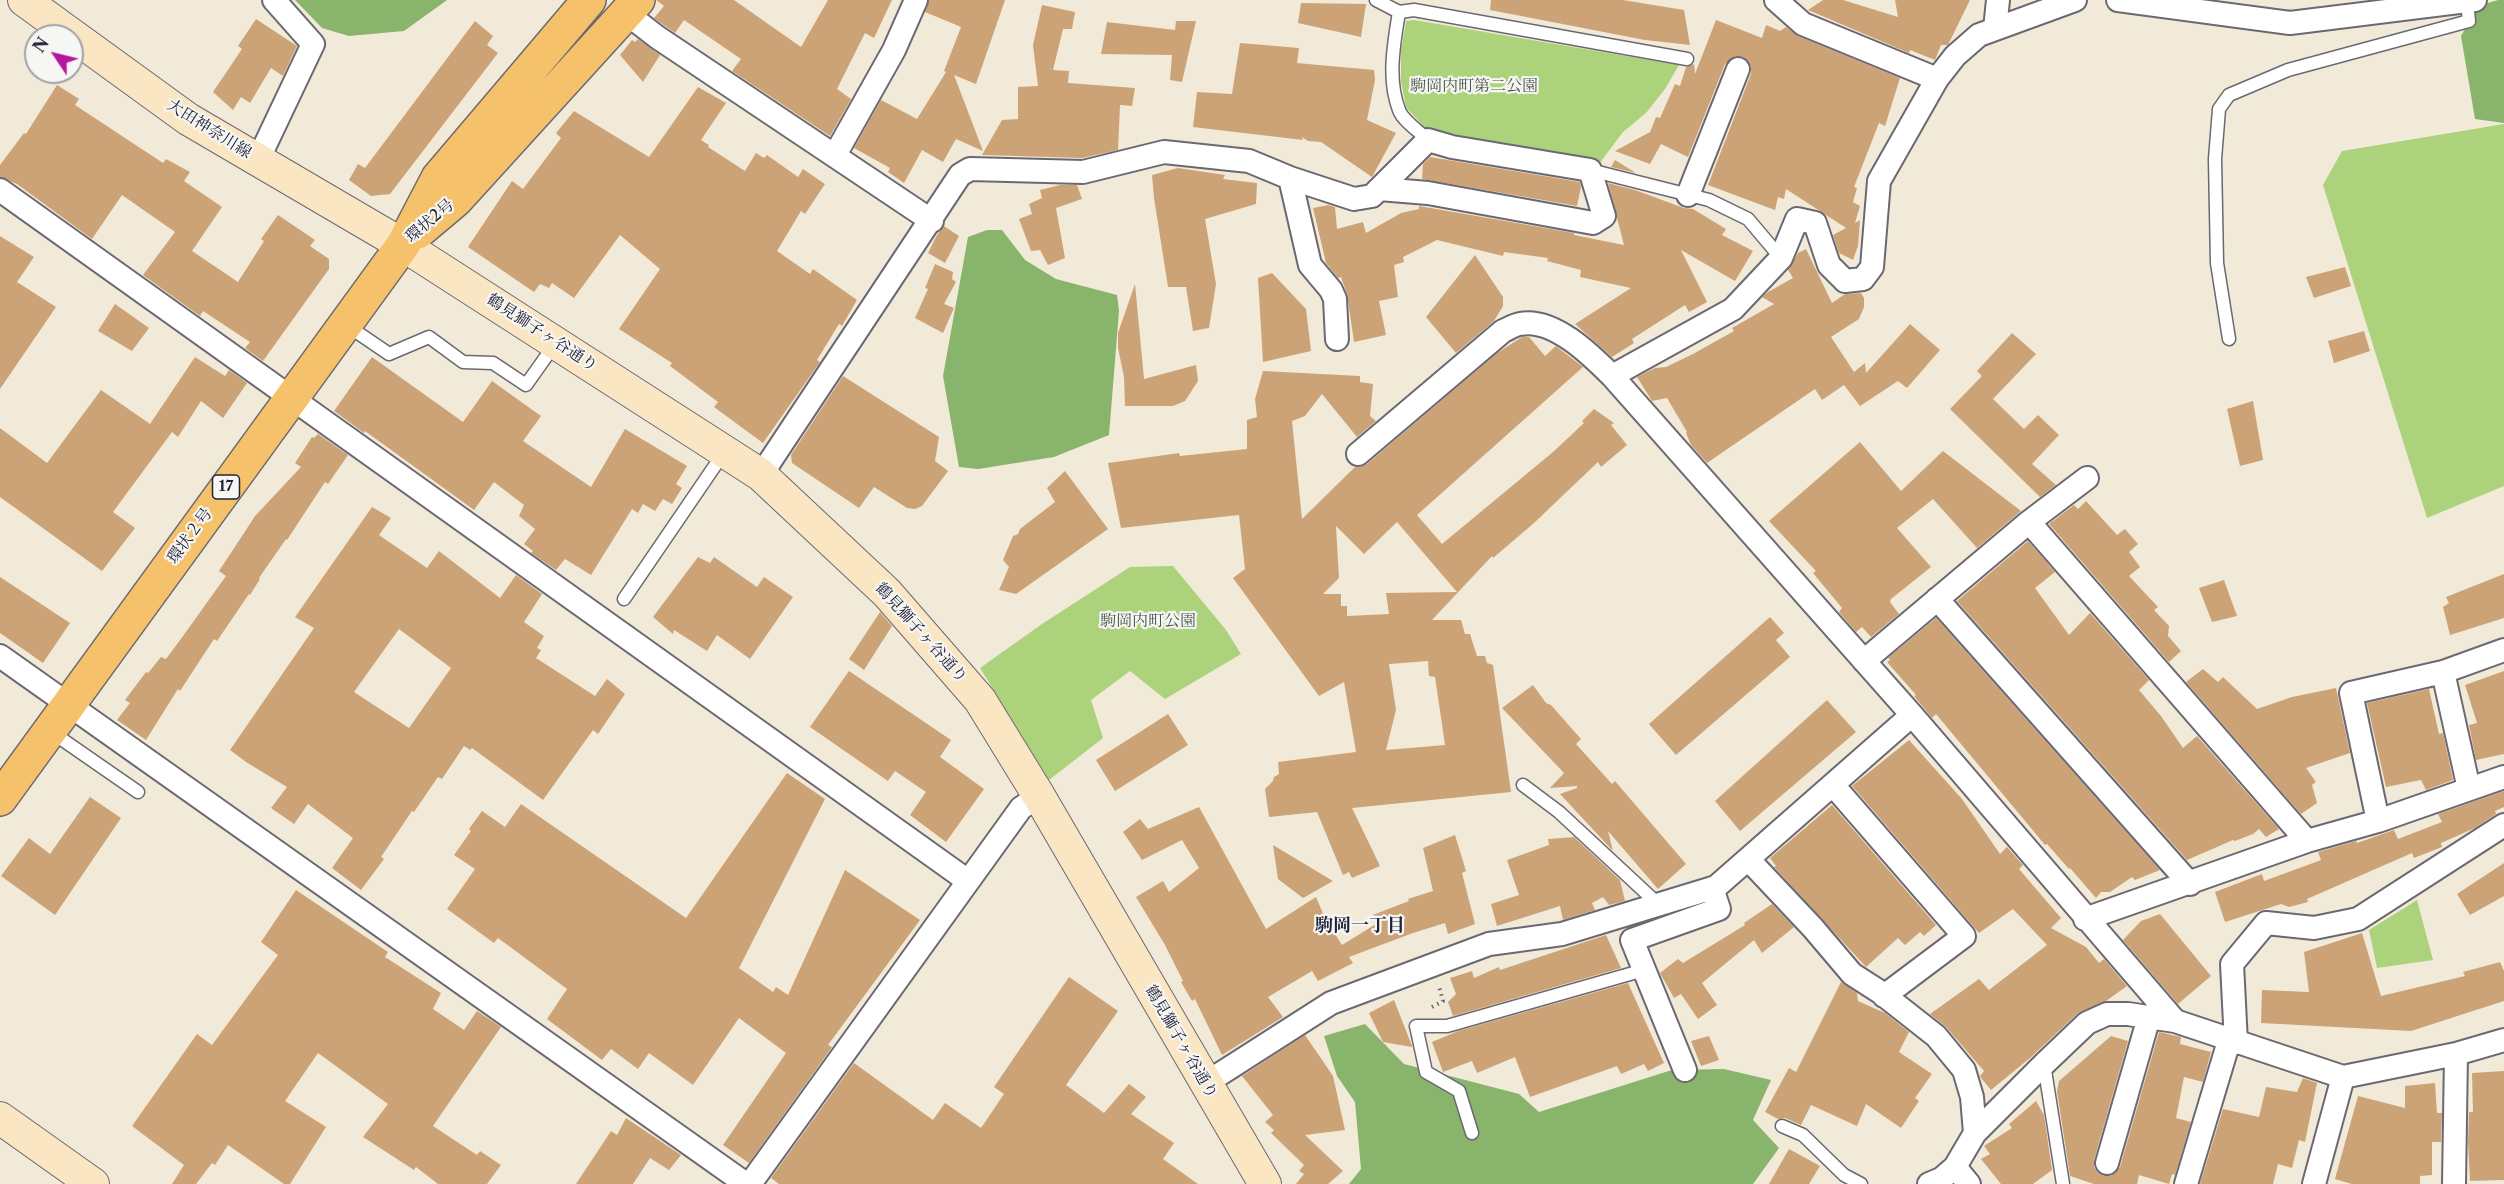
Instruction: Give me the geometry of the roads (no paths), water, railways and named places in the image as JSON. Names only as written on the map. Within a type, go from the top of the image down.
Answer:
[{"type":"main road","name":"環状2号","points":[[403,245],[438,178],[589,0]]},
{"type":"main road","name":"大田神奈川線","points":[[27,1],[188,119],[403,245]]},
{"type":"main road","name":"環状2号","points":[[403,245],[456,200],[632,7]]},
{"type":"main road","name":"環状２号","points":[[0,799],[344,323],[403,245]]},
{"type":"main road","name":"鶴見獅子ヶ谷通り","points":[[403,245],[761,475],[887,593],[980,700],[1039,796],[1265,1184]]},
{"type":"main road","points":[[0,1118],[93,1184]]},
{"type":"street","points":[[258,160],[313,44],[274,0]]},
{"type":"street","points":[[835,155],[894,50],[916,0]]},
{"type":"street","points":[[1776,0],[1803,24],[1937,79]]},
{"type":"street","points":[[1995,29],[1998,0]]},
{"type":"street","points":[[1612,376],[1734,309],[1780,258],[1797,219],[1815,223],[1829,266],[1845,280],[1863,279],[1872,267],[1879,181],[1937,79],[1955,56],[1979,34],[2074,0]]},
{"type":"street","points":[[2118,0],[2290,24],[2471,1]]},
{"type":"street","points":[[632,7],[657,37],[932,221]]},
{"type":"street","points":[[1688,195],[1738,69]]},
{"type":"street","points":[[761,475],[932,221],[960,175],[969,169],[1083,172],[1164,152],[1249,161],[1290,178],[1354,199],[1372,196],[1378,189],[1428,140],[1452,147],[1590,170],[1604,216],[1593,223],[1428,193],[1378,189]]},
{"type":"street","points":[[1290,178],[1310,265],[1331,290],[1335,299],[1337,339]]},
{"type":"street","points":[[0,190],[292,396],[968,881]]},
{"type":"street","points":[[1358,454],[1503,331],[1521,323],[1550,327],[1589,352],[1912,715],[2175,1021]]},
{"type":"street","points":[[1864,661],[2029,522],[2087,478]]},
{"type":"street","points":[[2029,522],[2307,841]]},
{"type":"street","points":[[1937,599],[2190,884]]},
{"type":"street","points":[[2378,821],[2351,693],[2443,672],[2504,650]]},
{"type":"street","points":[[0,656],[59,718],[748,1184],[1021,808],[1039,796]]},
{"type":"street","points":[[2443,672],[2469,789]]},
{"type":"street","points":[[1206,1083],[1331,1003],[1489,944],[1562,934],[1712,888],[1912,715]]},
{"type":"street","points":[[2085,919],[2307,841],[2378,821],[2504,777]]},
{"type":"street","points":[[1833,785],[1964,936],[1884,996]]},
{"type":"street","points":[[2186,1184],[2232,1042],[2232,964],[2266,922],[2314,928],[2358,919],[2504,825]]},
{"type":"street","points":[[1748,859],[1813,928],[1852,974],[1936,1036],[1964,1070],[1972,1097],[1975,1133]]},
{"type":"street","points":[[1685,1070],[1632,940],[1719,909],[1712,888]]},
{"type":"street","points":[[1929,1184],[1941,1179],[1955,1167],[1975,1133],[2044,1064],[2087,1023],[2107,1014],[2175,1021],[2232,1042],[2343,1077],[2456,1054],[2504,1040]]},
{"type":"street","points":[[2108,1163],[2149,1017]]},
{"type":"street","points":[[2454,1184],[2456,1054]]},
{"type":"street","points":[[2313,1184],[2343,1077]]},
{"type":"street","points":[[1955,1167],[1969,1184]]},
{"type":"lane","points":[[1376,0],[1399,12],[1414,10],[1687,59]]},
{"type":"lane","points":[[2229,339],[2217,263],[2215,159],[2219,109],[2229,95],[2288,70],[2469,21],[2471,1]]},
{"type":"lane","points":[[1399,12],[1393,54],[1394,84],[1399,111],[1428,140]]},
{"type":"lane","points":[[1590,170],[1709,200],[1748,219],[1780,258]]},
{"type":"lane","points":[[344,323],[389,354],[429,337],[463,362],[493,363],[526,385],[556,342]]},
{"type":"lane","points":[[624,599],[725,451]]},
{"type":"lane","points":[[59,718],[138,792]]},
{"type":"lane","points":[[1523,785],[1559,812],[1658,904]]},
{"type":"lane","points":[[1472,1133],[1459,1091],[1426,1072],[1416,1026],[1447,1026],[1644,970]]},
{"type":"lane","points":[[2044,1064],[2063,1184]]},
{"type":"lane","points":[[1782,1126],[1803,1135],[1844,1175],[1861,1184]]},
{"type":"district","name":"駒岡一丁目","points":[[1360,926]]},
{"type":"park label","name":"駒岡内町第二公園","points":[[1474,86]]},
{"type":"park label","name":"駒岡内町公園","points":[[1148,621]]}]
